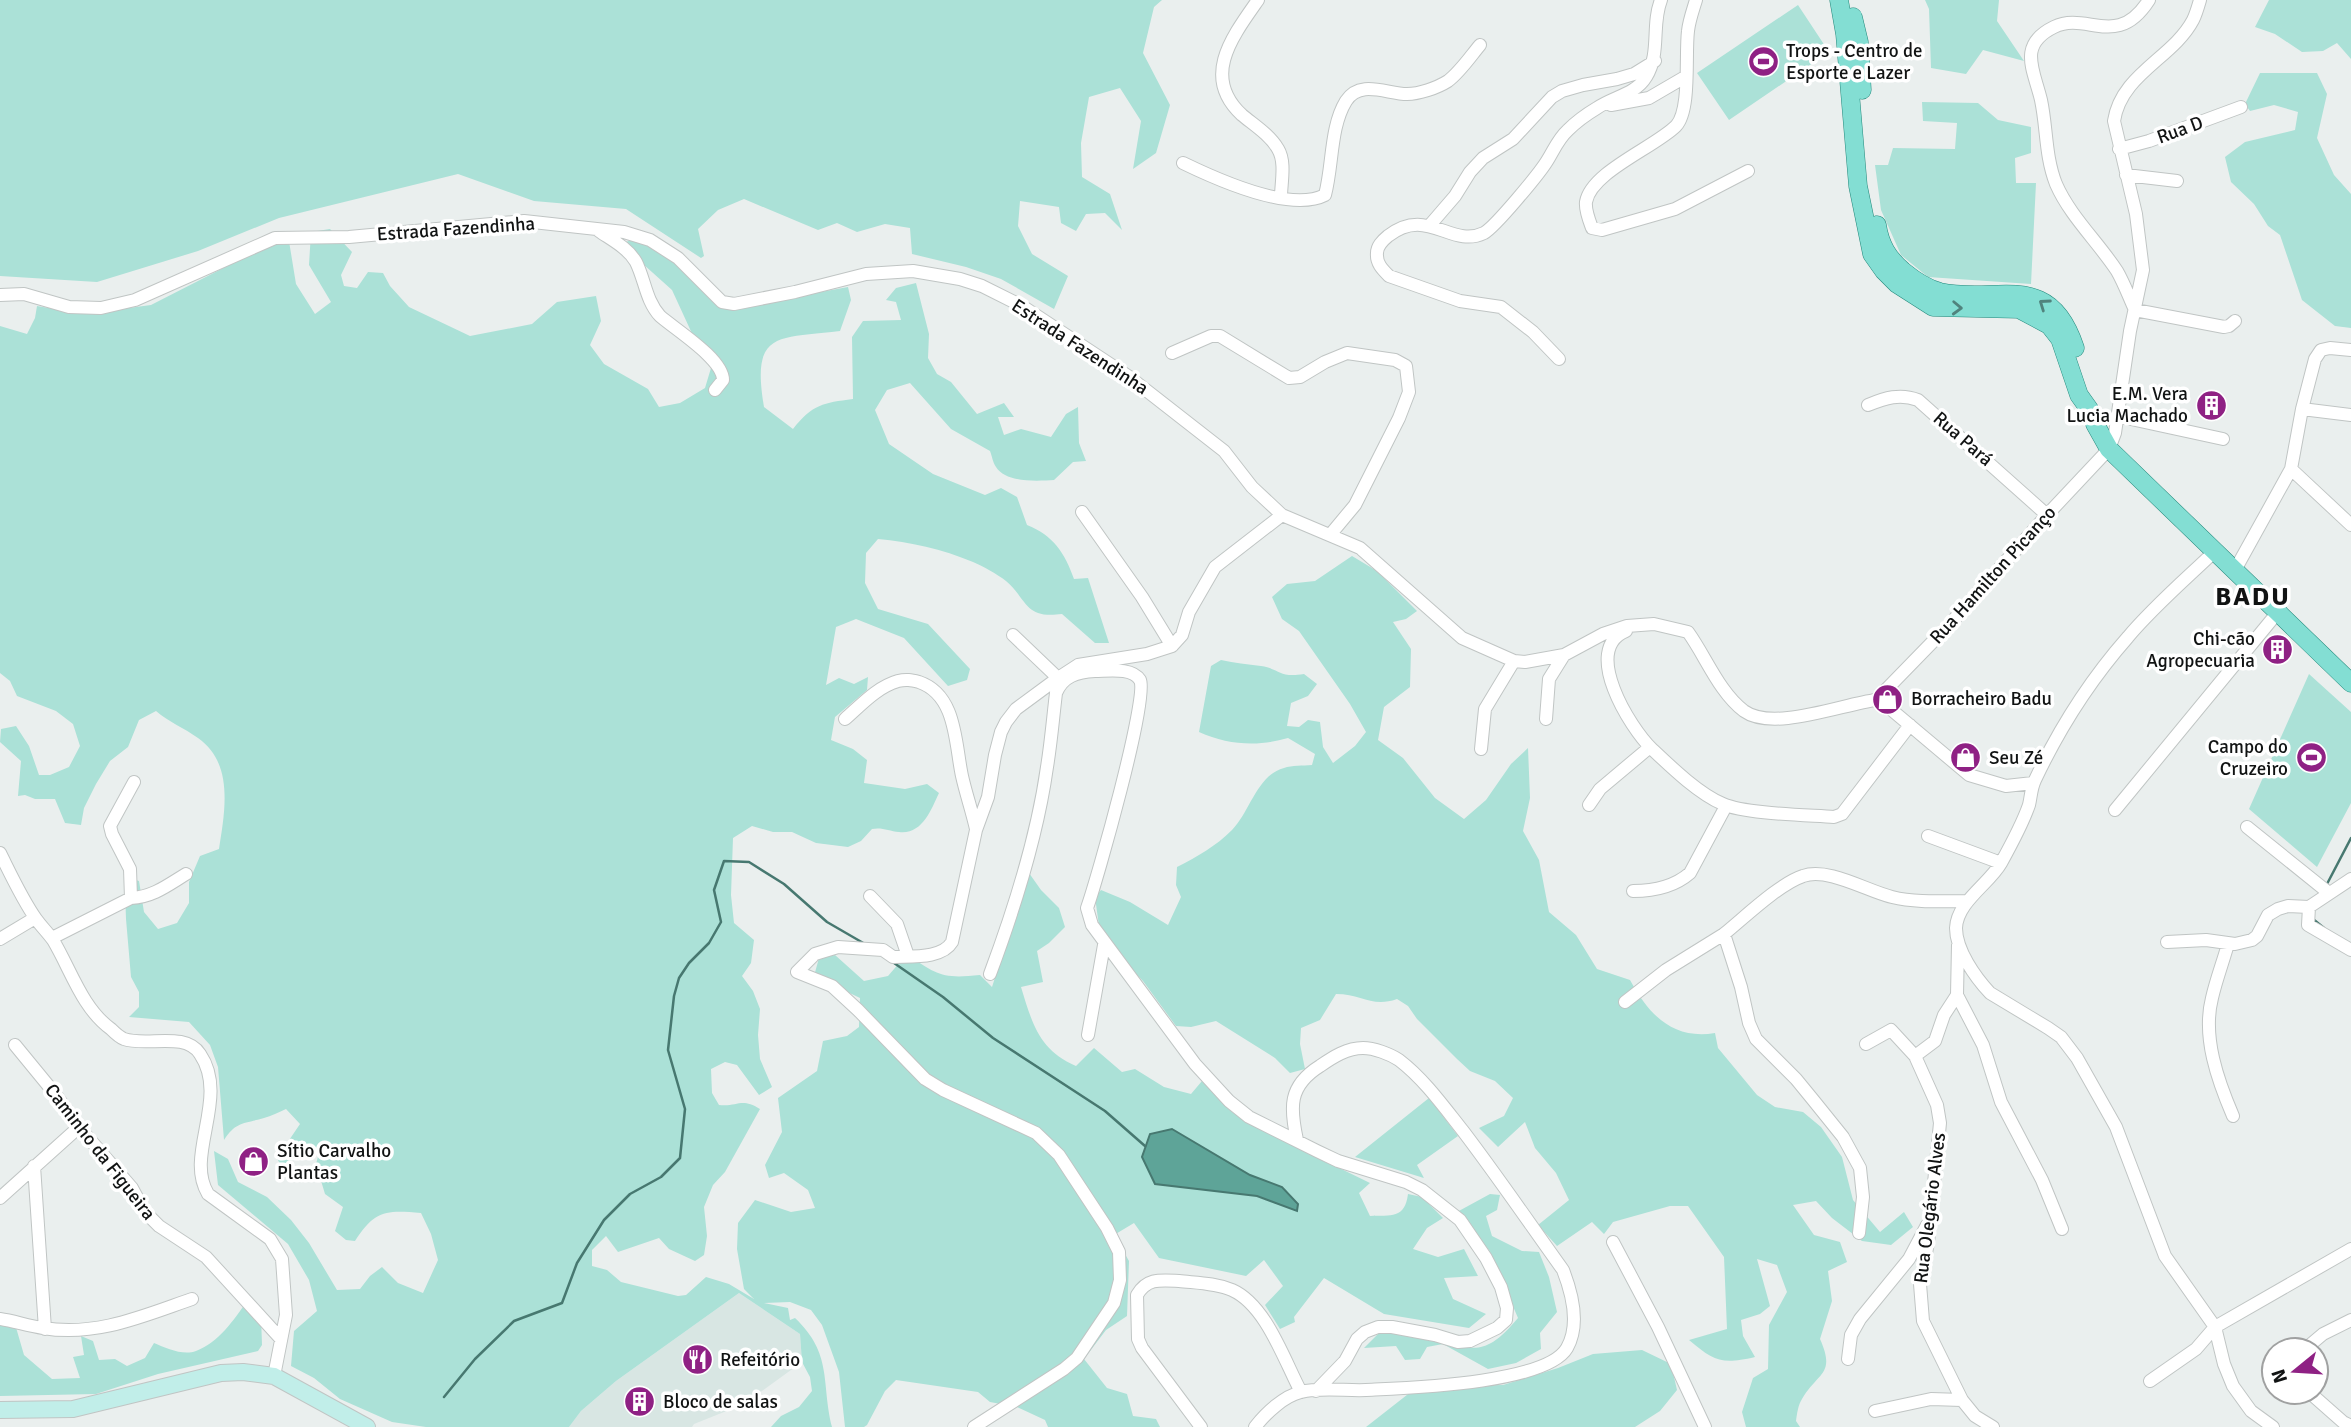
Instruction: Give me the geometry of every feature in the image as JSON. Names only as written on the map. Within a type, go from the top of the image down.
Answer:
[{"type":"main road","points":[[1839,0],[1845,34],[1858,186],[1872,254],[1898,284],[1933,307],[2019,309],[2049,325],[2060,338],[2079,395],[2089,408]]},
{"type":"main road","points":[[1850,0],[1859,42],[1869,177],[1880,242],[1891,261],[1922,286],[1941,292],[2026,295],[2054,310],[2066,326],[2073,343],[2088,392],[2089,408],[2109,449],[2351,683]]},
{"type":"street","points":[[1258,0],[1224,57],[1221,71],[1224,94],[1234,107],[1280,150],[1281,197]]},
{"type":"street","points":[[1559,359],[1533,332],[1501,307],[1460,301],[1389,276],[1380,267],[1376,257],[1377,249],[1384,239],[1398,229],[1430,225],[1454,236],[1472,237],[1484,233],[1529,185],[1546,163],[1559,139],[1597,107],[1639,86],[1655,61],[1657,9],[1661,0]]},
{"type":"street","points":[[1696,0],[1688,31],[1686,105],[1678,124],[1600,180],[1589,193],[1586,203],[1588,218],[1592,228],[1602,230],[1675,209],[1748,171]]},
{"type":"street","points":[[2135,310],[2118,272],[2081,225],[2058,187],[2047,153],[2042,107],[2029,58],[2031,48],[2041,36],[2054,27],[2068,23],[2099,28],[2111,27],[2124,23],[2142,11],[2149,0]]},
{"type":"street","points":[[2109,449],[2118,416],[2144,270],[2136,214],[2113,121],[2116,108],[2132,83],[2192,22],[2200,0]]},
{"type":"street","points":[[1183,163],[1240,188],[1307,200],[1325,195],[1338,121],[1351,95],[1361,90],[1375,89],[1407,94],[1429,89],[1448,81],[1480,45]]},
{"type":"street","points":[[1430,225],[1483,158],[1513,139],[1552,97],[1583,85],[1634,74],[1655,61]]},
{"type":"street","points":[[1597,107],[1649,98],[1685,77]]},
{"type":"street","name":"Rua D","points":[[2119,149],[2149,141],[2241,107]]},
{"type":"street","points":[[2126,175],[2176,181]]},
{"type":"street","name":"Estrada Fazendinha","points":[[0,295],[24,295],[69,307],[101,308],[135,300],[275,238],[349,237],[524,221],[624,232],[650,240],[678,258],[722,302],[734,304],[866,274],[913,271],[960,279],[982,286],[1021,306],[1084,345],[1224,451],[1252,487],[1282,515],[1360,548],[1462,638],[1514,661],[1525,662],[1564,655],[1602,634],[1627,626],[1671,626]]},
{"type":"street","points":[[599,231],[628,251],[636,263],[649,300],[660,316],[720,367],[723,380],[715,390]]},
{"type":"street","points":[[2135,310],[2224,327],[2235,321]]},
{"type":"street","points":[[1172,353],[1211,336],[1220,336],[1289,378],[1300,377],[1347,353],[1395,360],[1406,366],[1409,392],[1399,418],[1355,505],[1330,534]]},
{"type":"street","points":[[2235,570],[2291,469],[2315,359],[2321,350],[2351,350]]},
{"type":"street","name":"Rua Pará","points":[[1868,405],[1905,395],[1918,400],[2047,514]]},
{"type":"street","points":[[2302,409],[2351,415]]},
{"type":"street","points":[[2118,416],[2223,439]]},
{"type":"street","name":"Rua Hamilton Picanço","points":[[1876,700],[1950,624],[2047,514],[2109,449]]},
{"type":"street","points":[[2291,469],[2351,525]]},
{"type":"street","points":[[1082,512],[1142,597],[1172,646]]},
{"type":"street","points":[[974,1427],[1077,1358],[1114,1303],[1120,1280],[1119,1252],[1107,1228],[1059,1155],[1036,1133],[925,1079],[832,986],[797,972],[821,950],[838,947],[883,950],[893,957],[939,953],[948,949],[952,942],[976,830],[988,797],[1001,732],[1016,709],[1078,665],[1147,654],[1172,646],[1182,635],[1189,612],[1215,567],[1282,515]]},
{"type":"street","points":[[2062,1229],[2042,1180],[2001,1102],[1983,1045],[1957,995],[1957,919],[1968,901],[1990,879],[2001,863],[2027,809],[2033,783],[2068,719],[2107,663],[2129,636],[2215,551]]},
{"type":"street","points":[[2115,810],[2278,612]]},
{"type":"street","points":[[1910,725],[1842,814],[1834,817],[1726,806],[1707,796],[1650,747],[1624,713],[1611,680],[1607,660],[1610,643],[1624,631],[1671,626],[1688,632],[1732,698],[1744,711],[1757,717],[1793,717],[1876,700],[1910,725],[1969,775],[2006,786],[2033,783]]},
{"type":"street","points":[[1013,635],[1058,678]]},
{"type":"street","points":[[1546,719],[1549,680],[1564,655]]},
{"type":"street","points":[[1481,749],[1485,709],[1514,661]]},
{"type":"street","points":[[990,974],[1012,914],[1030,848],[1047,769],[1059,685],[1077,673],[1134,673],[1142,688],[1132,740],[1087,908],[1092,925],[1104,945],[1195,1064],[1229,1101],[1257,1122],[1338,1161],[1406,1182],[1447,1208],[1460,1220],[1486,1258],[1501,1287],[1507,1308],[1506,1320],[1497,1328],[1470,1341],[1458,1342],[1392,1327],[1378,1327],[1365,1332],[1357,1339],[1345,1361],[1316,1391]]},
{"type":"street","points":[[845,719],[877,691],[895,681],[908,679],[927,685],[937,693],[956,732],[962,775],[976,830]]},
{"type":"street","points":[[1589,805],[1600,789],[1650,747]]},
{"type":"street","points":[[131,898],[130,869],[110,825],[134,782]]},
{"type":"street","points":[[1633,891],[1666,887],[1681,881],[1690,873],[1726,806]]},
{"type":"street","points":[[2247,827],[2329,893]]},
{"type":"street","points":[[1928,836],[2001,863]]},
{"type":"street","points":[[0,853],[35,918],[51,938],[94,1016],[123,1038],[149,1043],[179,1042],[192,1046],[200,1053],[209,1075],[210,1114],[199,1170],[201,1184],[208,1194],[270,1239],[282,1259],[286,1315],[274,1376]]},
{"type":"street","points":[[51,938],[131,898],[144,898],[154,894],[186,874]]},
{"type":"street","points":[[1625,1002],[1666,970],[1724,934],[1792,881],[1806,874],[1822,874],[1893,898],[1929,902],[1968,901]]},
{"type":"street","points":[[2167,942],[2206,940],[2228,944],[2252,940],[2268,915],[2288,906],[2309,907],[2351,879]]},
{"type":"street","points":[[870,895],[897,924],[908,956]]},
{"type":"street","points":[[2309,907],[2308,925],[2351,950]]},
{"type":"street","points":[[0,939],[35,918]]},
{"type":"street","points":[[1724,934],[1756,1039],[1796,1079],[1843,1137],[1860,1168],[1863,1197],[1859,1233]]},
{"type":"street","points":[[2228,944],[2211,999],[2211,1048],[2221,1087],[2233,1116]]},
{"type":"street","points":[[1088,1035],[1104,945]]},
{"type":"street","points":[[1958,945],[1990,993],[2061,1037],[2077,1058],[2116,1127],[2165,1256],[2216,1327],[2224,1364],[2233,1386],[2251,1411],[2273,1427]]},
{"type":"street","points":[[1915,1056],[1936,1041],[1944,1015],[1957,995]]},
{"type":"street","name":"Rua Olegário Alves","points":[[1866,1044],[1891,1030],[1915,1056],[1937,1105],[1940,1123],[1928,1243],[1920,1284],[1923,1321],[1962,1400],[1975,1416],[1993,1427]]},
{"type":"street","name":"Caminho da Figueira","points":[[15,1045],[57,1095],[79,1127],[132,1188],[145,1212],[159,1226],[206,1257],[281,1339]]},
{"type":"street","points":[[1255,1427],[1278,1404],[1301,1392],[1368,1390],[1488,1380],[1531,1371],[1566,1350],[1574,1317],[1570,1288],[1563,1270],[1488,1163],[1434,1094],[1398,1060],[1387,1054],[1363,1048],[1343,1052],[1316,1068],[1303,1080],[1292,1101],[1291,1113],[1297,1140]]},
{"type":"street","points":[[0,1198],[79,1127]]},
{"type":"street","points":[[34,1166],[45,1329]]},
{"type":"street","points":[[1848,1359],[1851,1335],[1860,1319],[1909,1259],[1929,1221]]},
{"type":"street","points":[[1613,1242],[1705,1427]]},
{"type":"street","points":[[2150,1381],[2196,1349],[2216,1327],[2351,1249]]},
{"type":"street","points":[[1200,1427],[1147,1358],[1138,1339],[1136,1295],[1146,1283],[1155,1280],[1210,1284],[1233,1290],[1260,1313],[1301,1392]]},
{"type":"street","points":[[0,1319],[45,1329],[98,1329],[117,1326],[192,1299]]},
{"type":"street","points":[[2320,1336],[2351,1320]]},
{"type":"street","points":[[0,1410],[73,1409],[221,1373],[243,1372],[274,1376],[367,1427]]},
{"type":"street","points":[[1875,1411],[1931,1399],[1962,1400]]},
{"type":"street","points":[[2325,1406],[2351,1426]]},
{"type":"shaded area","points":[[0,0],[1162,0],[1154,7],[1143,53],[1170,105],[1156,153],[1133,169],[1141,121],[1120,88],[1089,97],[1081,143],[1082,177],[1110,194],[1122,230],[1105,213],[1086,214],[1076,231],[1061,223],[1059,207],[1020,201],[1018,226],[1032,254],[1068,276],[1054,309],[1001,279],[912,254],[910,228],[885,224],[857,232],[837,223],[818,230],[744,199],[718,210],[698,229],[704,256],[701,258],[626,209],[534,201],[458,174],[279,218],[198,251],[97,282],[0,276]]},
{"type":"shaded area","points":[[1925,0],[1999,0],[1997,21],[2024,61],[1983,50],[1966,74],[1931,68],[1929,9]]},
{"type":"shaded area","points":[[2269,0],[2351,0],[2351,59],[2337,43],[2323,51],[2302,52],[2275,34],[2255,27]]},
{"type":"shaded area","name":"Trops - Centro de Esporte e Lazer","points":[[1798,5],[1829,52],[1729,120],[1697,73]]},
{"type":"shaded area","points":[[2260,73],[2317,73],[2327,94],[2317,138],[2334,175],[2351,194],[2351,328],[2335,326],[2302,300],[2280,235],[2268,226],[2254,204],[2231,182],[2225,157],[2245,142],[2295,130],[2298,112],[2274,105],[2250,111],[2245,104]]},
{"type":"shaded area","points":[[1922,102],[1978,103],[1998,120],[2031,127],[2031,153],[2015,158],[2016,183],[2036,183],[2031,284],[1928,277],[1901,255],[1881,210],[1875,165],[1888,165],[1893,148],[1955,149],[1957,123],[1923,121]]},
{"type":"shaded area","points":[[330,229],[352,252],[341,275],[344,286],[357,288],[368,272],[383,273],[390,286],[409,307],[470,336],[532,324],[557,302],[596,296],[601,321],[590,345],[604,364],[648,389],[659,407],[680,403],[705,388],[714,358],[695,340],[672,290],[643,264],[626,242],[638,237],[683,269],[728,309],[848,287],[851,300],[840,331],[785,338],[766,351],[761,382],[764,407],[793,429],[819,406],[853,399],[852,337],[863,321],[901,320],[896,302],[886,300],[896,288],[916,283],[929,334],[928,358],[937,374],[951,382],[977,414],[1004,403],[1014,417],[998,417],[1004,435],[1021,429],[1051,437],[1066,414],[1078,407],[1079,443],[1086,461],[1073,462],[1054,480],[1039,481],[1022,480],[1001,472],[990,451],[951,429],[910,383],[887,390],[875,410],[889,444],[933,474],[985,495],[1001,488],[1017,497],[1027,525],[1044,534],[1057,546],[1074,579],[1088,578],[1109,643],[1095,643],[1062,614],[1040,614],[1033,611],[1002,578],[961,557],[926,547],[878,539],[866,553],[865,583],[878,609],[928,624],[970,669],[967,680],[948,686],[904,638],[856,619],[836,627],[826,685],[839,678],[854,684],[868,677],[867,690],[835,717],[831,740],[853,749],[867,760],[864,783],[905,789],[927,784],[939,793],[925,820],[914,830],[899,832],[872,829],[861,841],[848,847],[816,843],[792,832],[773,832],[752,826],[733,838],[731,895],[734,923],[754,940],[751,963],[742,976],[753,991],[760,1009],[760,1059],[772,1087],[759,1095],[737,1065],[725,1062],[711,1069],[712,1093],[719,1105],[744,1103],[760,1109],[725,1172],[713,1185],[704,1207],[707,1236],[704,1255],[695,1261],[669,1249],[659,1238],[618,1252],[606,1236],[592,1250],[592,1266],[607,1270],[621,1282],[678,1296],[686,1295],[706,1277],[729,1284],[754,1299],[744,1289],[737,1249],[738,1223],[755,1200],[791,1212],[815,1208],[808,1190],[784,1173],[769,1178],[765,1165],[782,1132],[778,1098],[817,1071],[823,1041],[847,1036],[859,1027],[860,998],[814,976],[819,958],[835,955],[864,981],[888,976],[907,954],[940,974],[980,975],[992,987],[1029,873],[1059,908],[1065,927],[1037,951],[1043,982],[1021,987],[1033,1024],[1053,1052],[1076,1066],[1094,1048],[1122,1072],[1135,1069],[1164,1087],[1191,1094],[1202,1081],[1232,1112],[1370,1183],[1359,1193],[1370,1216],[1400,1212],[1408,1194],[1422,1197],[1443,1218],[1427,1228],[1413,1249],[1438,1257],[1464,1249],[1478,1276],[1444,1278],[1453,1299],[1486,1314],[1469,1328],[1384,1314],[1324,1278],[1294,1317],[1295,1322],[1280,1329],[1265,1305],[1283,1286],[1264,1260],[1246,1276],[1159,1258],[1134,1223],[1114,1235],[1129,1261],[1127,1316],[1106,1330],[1084,1359],[1107,1388],[1127,1394],[1133,1416],[1156,1419],[1160,1427],[1048,1427],[1045,1420],[1017,1407],[990,1402],[978,1392],[896,1380],[885,1391],[867,1425],[845,1427],[839,1372],[822,1325],[811,1310],[790,1302],[764,1303],[788,1308],[790,1320],[795,1318],[815,1344],[824,1369],[832,1427],[771,1427],[781,1416],[799,1407],[812,1391],[810,1377],[802,1362],[800,1334],[739,1293],[616,1381],[581,1411],[569,1427],[426,1427],[392,1422],[340,1399],[314,1378],[291,1366],[294,1331],[317,1311],[309,1280],[288,1244],[218,1185],[214,1151],[228,1159],[238,1182],[267,1197],[291,1220],[309,1243],[337,1290],[360,1289],[370,1276],[382,1267],[398,1283],[423,1293],[438,1260],[431,1234],[421,1213],[390,1212],[375,1218],[355,1241],[346,1240],[335,1231],[343,1207],[325,1194],[316,1164],[319,1153],[309,1145],[282,1168],[277,1158],[300,1124],[286,1109],[237,1126],[224,1140],[218,1067],[210,1045],[189,1022],[129,1017],[139,1007],[139,992],[131,977],[125,891],[130,878],[139,881],[144,912],[158,929],[177,923],[189,903],[189,882],[200,856],[219,849],[223,819],[222,774],[209,748],[156,711],[139,720],[128,747],[110,761],[84,808],[81,825],[65,823],[55,799],[18,796],[21,761],[0,742],[1,729],[16,726],[29,746],[39,775],[50,775],[69,767],[80,746],[73,724],[56,711],[17,696],[10,681],[0,673],[0,326],[27,334],[35,318],[37,306],[84,314],[151,305],[288,235],[296,284],[315,314],[331,302],[309,265],[311,232]]},
{"type":"shaded area","points":[[1352,556],[1377,571],[1417,611],[1406,619],[1393,622],[1411,649],[1410,687],[1384,707],[1378,740],[1403,758],[1435,798],[1464,819],[1486,800],[1511,764],[1528,748],[1530,798],[1523,831],[1539,860],[1549,912],[1576,935],[1597,969],[1630,980],[1645,1004],[1664,1022],[1687,1033],[1715,1033],[1718,1048],[1757,1095],[1775,1107],[1803,1112],[1821,1127],[1842,1157],[1853,1200],[1880,1232],[1904,1212],[1913,1227],[1891,1245],[1862,1241],[1832,1218],[1816,1201],[1793,1205],[1814,1235],[1840,1242],[1847,1262],[1828,1271],[1832,1301],[1820,1339],[1826,1367],[1800,1404],[1796,1421],[1800,1427],[1746,1427],[1742,1412],[1753,1378],[1768,1369],[1769,1325],[1787,1292],[1777,1265],[1757,1259],[1770,1306],[1760,1314],[1741,1320],[1743,1336],[1755,1357],[1726,1361],[1712,1357],[1689,1340],[1727,1329],[1724,1257],[1688,1206],[1670,1206],[1613,1222],[1604,1234],[1592,1222],[1557,1246],[1538,1225],[1569,1200],[1556,1173],[1535,1148],[1525,1122],[1498,1147],[1479,1128],[1504,1116],[1513,1098],[1495,1081],[1470,1071],[1417,1019],[1408,1006],[1397,999],[1381,1002],[1336,994],[1320,1020],[1301,1028],[1300,1044],[1305,1069],[1290,1073],[1275,1058],[1216,1021],[1191,1027],[1176,1026],[1143,981],[1113,951],[1099,926],[1095,897],[1101,890],[1130,902],[1168,925],[1181,897],[1176,885],[1177,867],[1206,851],[1232,830],[1267,778],[1290,766],[1312,765],[1315,754],[1288,738],[1266,743],[1243,743],[1221,740],[1199,732],[1211,666],[1221,660],[1261,666],[1284,674],[1304,674],[1317,684],[1308,696],[1291,703],[1287,726],[1299,727],[1308,720],[1320,722],[1323,747],[1333,763],[1355,746],[1366,732],[1350,704],[1299,631],[1282,619],[1272,597],[1287,584],[1315,581]]},
{"type":"shaded area","name":"Campo do Cruzeiro","points":[[2309,674],[2351,712],[2351,803],[2317,867],[2249,809]]},
{"type":"shaded area","points":[[1429,1098],[1458,1136],[1417,1165],[1424,1178],[1355,1157]]},
{"type":"shaded area","points":[[1172,1129],[1250,1175],[1282,1187],[1298,1204],[1297,1211],[1257,1196],[1155,1184],[1142,1157],[1150,1134]]},
{"type":"shaded area","points":[[1490,1194],[1500,1195],[1497,1210],[1486,1216],[1492,1236],[1522,1251],[1539,1252],[1549,1277],[1557,1312],[1540,1333],[1541,1349],[1516,1363],[1488,1369],[1443,1344],[1427,1347],[1420,1359],[1405,1360],[1396,1346],[1364,1348],[1380,1332],[1420,1336],[1476,1348],[1495,1341],[1518,1318],[1489,1250],[1457,1212]]},
{"type":"shaded area","points":[[739,1293],[800,1334],[802,1362],[744,1404],[692,1427],[569,1427],[581,1411],[616,1381]]},
{"type":"shaded area","points":[[247,1301],[261,1316],[262,1345],[258,1351],[158,1374],[96,1394],[0,1396],[0,1322],[15,1324],[24,1355],[52,1379],[80,1378],[73,1357],[84,1355],[81,1336],[93,1341],[99,1360],[115,1359],[127,1366],[145,1358],[154,1343],[186,1353],[204,1347],[225,1330]]},
{"type":"shaded area","points":[[1642,1350],[1671,1364],[1677,1390],[1660,1411],[1635,1427],[1366,1427],[1412,1391],[1441,1386],[1503,1385],[1593,1354]]},
{"type":"waterway","points":[[2327,884],[2351,838]]},
{"type":"waterway","points":[[444,1397],[475,1359],[514,1321],[562,1303],[577,1263],[604,1220],[630,1194],[661,1177],[680,1158],[685,1109],[668,1050],[674,996],[679,978],[689,963],[709,943],[721,922],[714,890],[724,861],[749,862],[784,884],[827,922],[865,944]]},
{"type":"waterway","points":[[2313,919],[2324,928]]},
{"type":"waterway","points":[[894,963],[943,997],[993,1038],[1105,1111],[1145,1146]]},
{"type":"place","name":"Trops - Centro de Esporte e Lazer","points":[[1763,62]]},
{"type":"place","name":"E.M. Vera Lucia Machado","points":[[2211,405]]},
{"type":"place","name":"Chi-cão Agropecuaria","points":[[2278,650]]},
{"type":"place","name":"Borracheiro Badu","points":[[1888,699]]},
{"type":"place","name":"Seu Zé","points":[[1966,758]]},
{"type":"place","name":"Campo do Cruzeiro","points":[[2311,758]]},
{"type":"place","name":"Sítio Carvalho Plantas","points":[[254,1162]]},
{"type":"place","name":"Refeitório","points":[[697,1360]]},
{"type":"place","name":"Bloco de salas","points":[[640,1402]]},
{"type":"district","name":"BADU","points":[[2253,597]]}]
